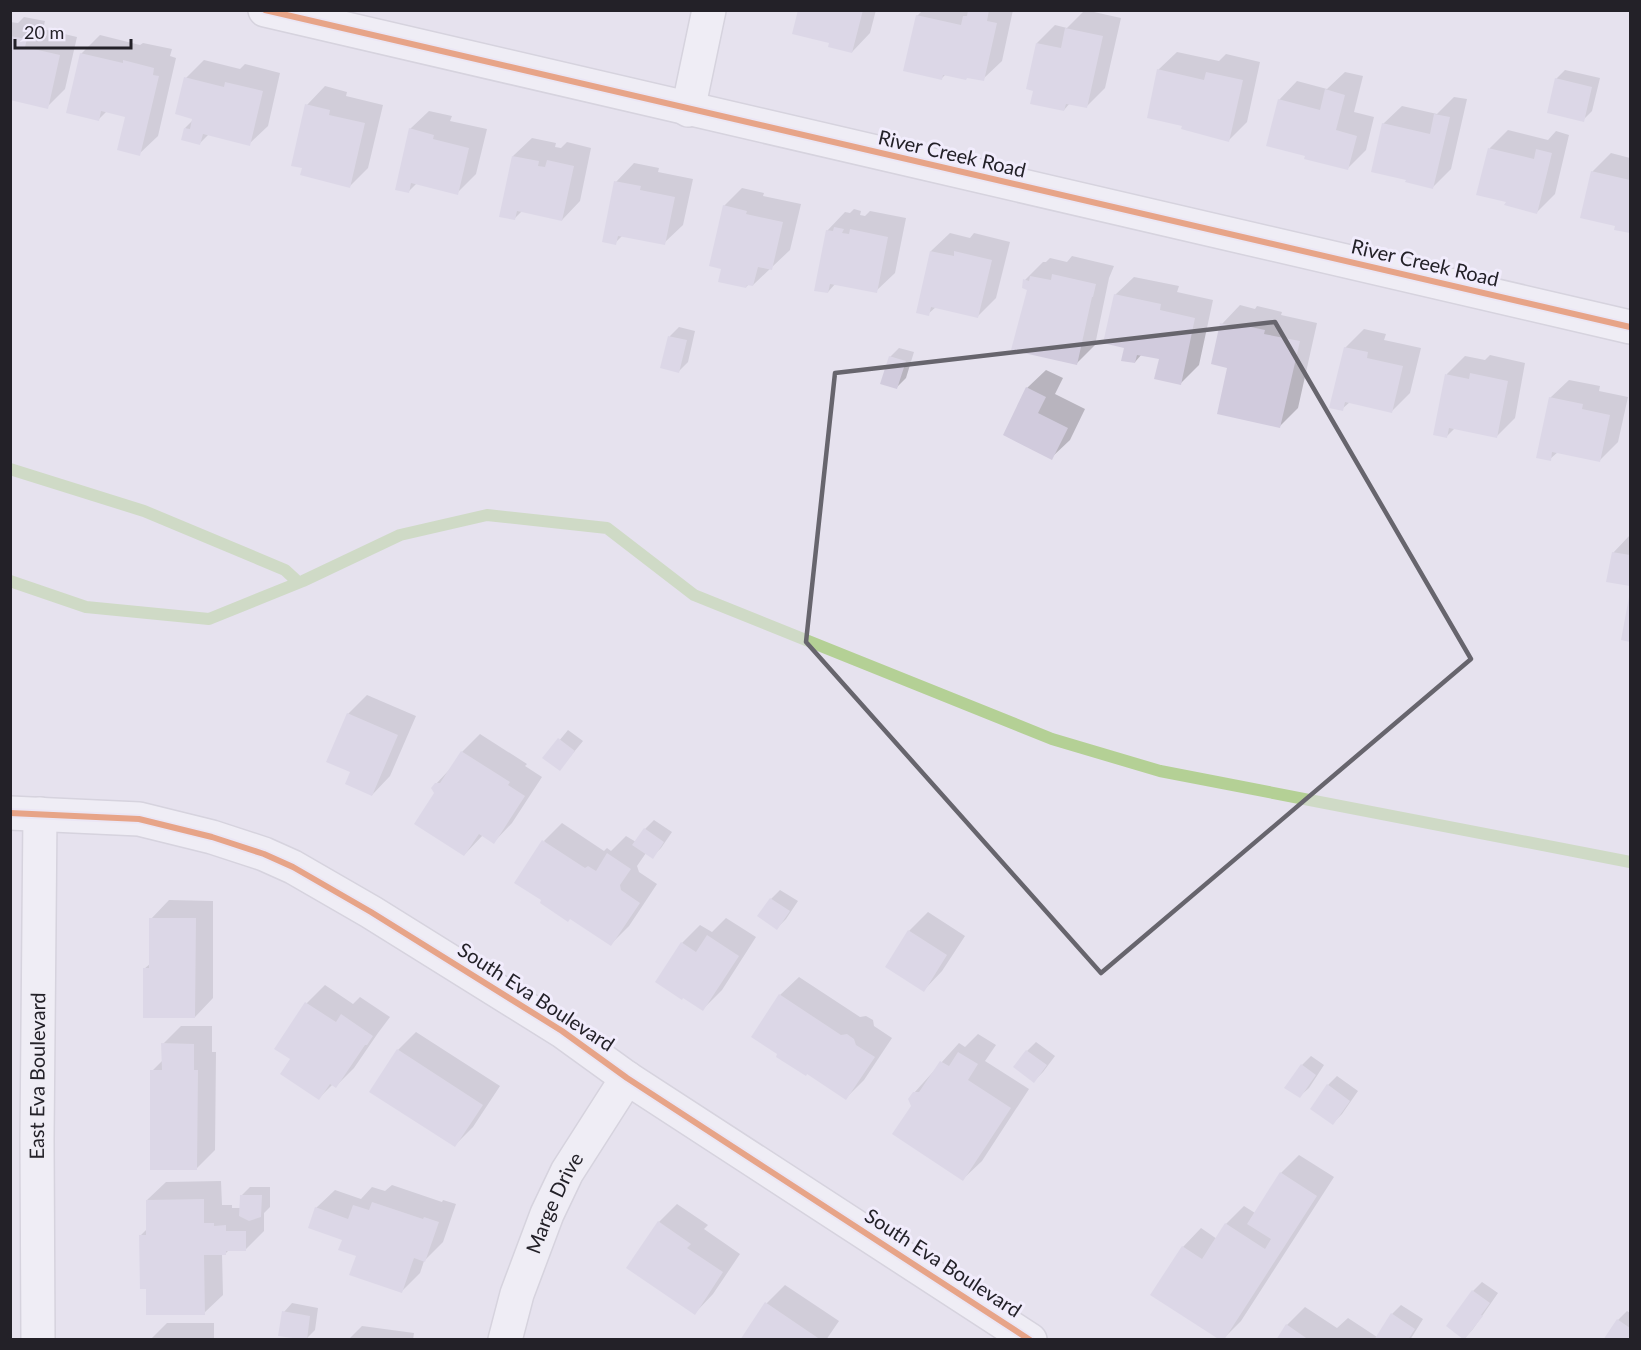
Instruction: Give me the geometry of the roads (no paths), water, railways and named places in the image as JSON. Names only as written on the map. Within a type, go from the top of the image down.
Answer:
[{"type":"street","name":"River Creek Road","points":[[266,10],[688,110],[1630,327]]},
{"type":"street","points":[[688,110],[710,10]]},
{"type":"street","name":"South Eva Boulevard","points":[[25,813],[139,819],[212,837],[264,854],[293,867],[371,912],[562,1031],[627,1078],[1030,1340]]},
{"type":"street","name":"East Eva Boulevard","points":[[25,813],[37,1139],[38,1340]]},
{"type":"street","name":"Marge Drive","points":[[505,1340],[517,1294],[547,1214],[567,1172],[627,1078]]},
{"type":"waterway","points":[[10,469],[144,511],[285,570],[298,582]]},
{"type":"waterway","points":[[10,581],[86,607],[209,619],[303,581],[400,535],[487,515],[607,528],[694,595],[1052,739],[1160,771],[1630,862]]}]
